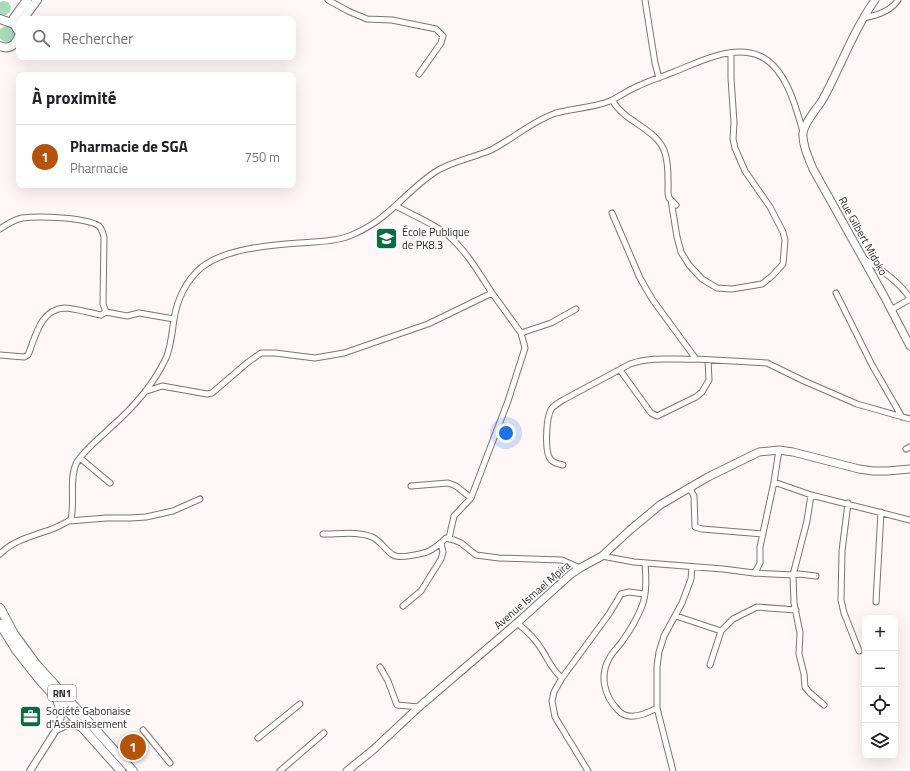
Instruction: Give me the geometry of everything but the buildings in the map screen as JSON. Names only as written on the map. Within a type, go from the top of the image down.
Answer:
[{"type":"highway","points":[[16,29],[4,21],[27,0]]},
{"type":"highway","points":[[25,16],[37,0]]},
{"type":"highway","points":[[1,49],[16,43]]},
{"type":"highway","name":"RN1","points":[[0,608],[14,634],[36,664],[133,771]]},
{"type":"highway","name":"RN1","points":[[0,624],[20,655],[57,700],[121,771]]},
{"type":"main road","points":[[803,134],[806,124],[822,100],[863,18],[874,0]]},
{"type":"main road","name":"Rue Gilbert Midoko","points":[[803,134],[812,169],[910,346]]},
{"type":"main road","name":"Avenue Ismael Mpira","points":[[347,771],[373,750],[419,707],[517,623],[571,574],[602,556],[660,504],[689,487],[759,452],[779,450],[873,471],[910,468]]},
{"type":"street","points":[[328,0],[367,19],[392,20],[436,29],[443,36],[441,43],[418,74]]},
{"type":"street","points":[[645,0],[655,63],[659,78]]},
{"type":"street","points":[[863,18],[880,13],[896,4],[898,0]]},
{"type":"street","points":[[612,100],[624,114],[649,132],[661,144],[665,152],[668,194],[671,200],[677,237],[681,252],[689,265],[702,279],[717,288],[732,289],[762,284],[783,264],[785,240],[770,207],[745,171],[735,148],[733,139],[734,123],[730,78],[731,53]]},
{"type":"street","points":[[69,521],[73,511],[74,470],[76,464],[80,458],[147,391],[167,357],[178,301],[190,280],[203,266],[218,257],[270,246],[326,241],[351,236],[374,224],[435,172],[457,161],[489,151],[539,120],[563,111],[612,100],[638,86],[709,58],[731,53],[759,56],[766,60],[780,74],[790,93],[803,134]]},
{"type":"street","points":[[671,200],[676,205]]},
{"type":"street","points":[[396,206],[449,236],[477,270],[521,334],[525,348],[471,498],[454,516],[450,538]]},
{"type":"street","points":[[612,213],[640,278],[652,299],[696,359]]},
{"type":"street","points":[[0,229],[12,221],[21,218],[49,217],[61,217],[98,226],[102,230],[104,237],[103,304],[106,312]]},
{"type":"street","points":[[862,258],[887,274],[899,284],[910,299],[891,310]]},
{"type":"street","points":[[147,391],[162,386],[207,394],[212,393],[261,353],[315,358],[344,353],[428,324],[492,292]]},
{"type":"street","points":[[836,292],[872,365],[902,417]]},
{"type":"street","points":[[0,355],[24,357],[28,355],[39,327],[46,315],[53,310],[65,308],[102,315],[106,312],[127,316],[139,313],[174,319]]},
{"type":"street","points":[[521,334],[551,323],[576,309]]},
{"type":"street","points":[[563,464],[550,460],[547,452],[546,442],[552,408],[563,400],[630,364],[653,358],[753,362],[767,364],[857,404],[910,419]]},
{"type":"street","points":[[620,370],[651,413],[657,416],[696,397],[702,392],[709,380],[708,360]]},
{"type":"street","points":[[754,573],[758,569],[760,563],[760,546],[774,482],[779,450]]},
{"type":"street","points":[[80,458],[110,483]]},
{"type":"street","points":[[774,482],[812,495],[910,520]]},
{"type":"street","points":[[411,486],[448,483],[456,486],[471,498]]},
{"type":"street","points":[[689,487],[694,496],[695,527],[702,529],[763,534]]},
{"type":"street","points":[[812,495],[793,575],[796,610],[799,624],[799,654],[804,674],[805,687],[824,705]]},
{"type":"street","points":[[0,554],[12,544],[69,521],[146,517],[173,511],[200,500]]},
{"type":"street","points":[[848,503],[842,551],[841,600],[844,613],[859,651]]},
{"type":"street","points":[[876,602],[881,512]]},
{"type":"street","points":[[324,534],[353,534],[371,537],[383,544],[391,554],[400,557],[429,551],[446,538],[450,538],[461,543],[476,555],[499,558],[562,560],[580,568]]},
{"type":"street","points":[[403,606],[421,591],[442,559],[443,552],[441,543]]},
{"type":"street","points":[[602,556],[645,563],[754,573],[816,576]]},
{"type":"street","points":[[645,563],[643,604],[628,633],[606,665],[604,682],[609,700],[620,712],[628,716],[636,716],[647,713],[657,708]]},
{"type":"street","points":[[673,771],[657,708],[656,698],[659,652],[664,636],[676,616],[691,580],[692,567]]},
{"type":"street","points":[[588,771],[555,717],[552,701],[554,692],[562,678],[609,614],[621,594],[629,592],[644,594]]},
{"type":"street","points":[[710,665],[721,631],[733,619],[757,606],[796,610]]},
{"type":"street","points":[[676,616],[721,631]]},
{"type":"street","points":[[517,623],[537,643],[555,673],[562,678]]},
{"type":"street","points":[[380,668],[388,681],[396,705],[419,707]]},
{"type":"street","points":[[30,771],[56,730],[61,715],[57,700]]},
{"type":"street","points":[[258,738],[300,704]]},
{"type":"street","points":[[56,730],[69,724],[83,728]]},
{"type":"street","points":[[143,730],[170,763]]},
{"type":"street","points":[[280,771],[324,733]]},
{"type":"green space","points":[[0,2],[8,2],[11,7],[10,12],[6,15],[0,14]]},
{"type":"green space","points":[[7,26],[13,28],[15,34],[13,40],[7,42],[1,40],[-1,34],[1,28]]},
{"type":"place","name":"École Publique de PK8.3","points":[[387,238]]},
{"type":"place","name":"Société Gabonaise d'Assainissement","points":[[30,717]]},
{"type":"place","name":"Pharmacie de SGA","points":[[133,747]]}]
